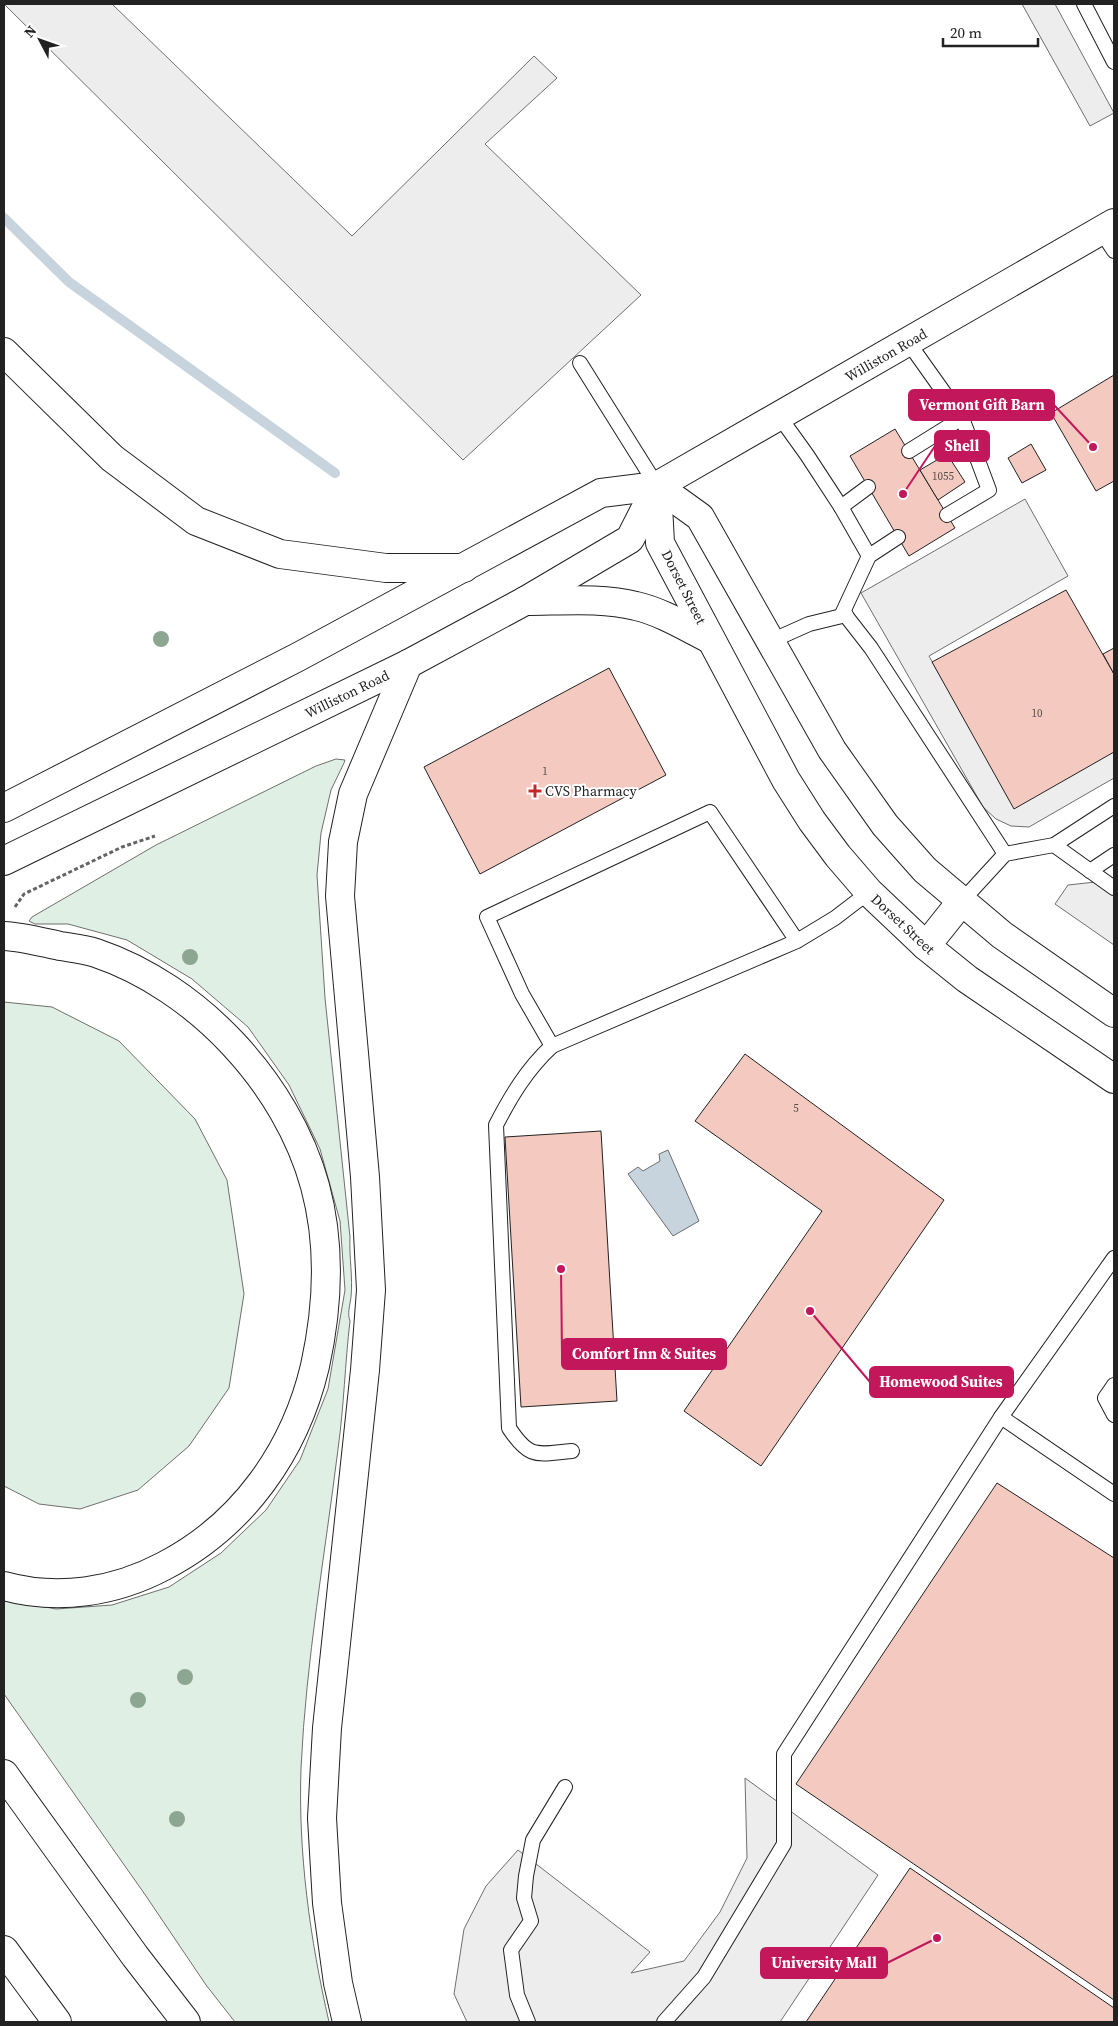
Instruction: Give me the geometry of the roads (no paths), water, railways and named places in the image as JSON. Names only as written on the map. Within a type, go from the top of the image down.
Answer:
[{"type":"main road","name":"Williston Road","points":[[4,808],[289,661],[601,493],[657,486],[908,342],[1110,235]]},
{"type":"main road","points":[[4,352],[112,458],[196,520],[280,554],[386,568],[464,568]]},
{"type":"main road","name":"Williston Road","points":[[4,861],[408,664],[525,601],[630,539],[657,486]]},
{"type":"main road","points":[[657,486],[700,517],[832,750],[885,825],[925,870],[961,902],[1002,935],[1114,1013]]},
{"type":"main road","name":"Dorset Street","points":[[657,486],[660,543],[786,780],[812,821],[838,856],[869,892],[926,946],[967,979],[1114,1079]]},
{"type":"main road","points":[[525,601],[607,602],[636,606],[666,617],[710,639]]},
{"type":"main road","points":[[347,2022],[338,1983],[327,1903],[322,1818],[327,1728],[365,1370],[370,1290],[366,1177],[341,887],[343,842],[353,794],[408,664]]},
{"type":"main road","points":[[926,946],[961,902]]},
{"type":"main road","points":[[4,936],[94,952],[130,967],[194,1006],[222,1032],[249,1062],[288,1120],[314,1184],[322,1218],[326,1264],[325,1309],[318,1352],[308,1395],[293,1433],[271,1470],[245,1502],[216,1532],[182,1557],[144,1577],[115,1587],[84,1592],[51,1594],[17,1590],[4,1586]]},
{"type":"main road","points":[[4,1774],[135,1956],[186,2022]]},
{"type":"main road","points":[[4,1950],[57,2022]]},
{"type":"lane","points":[[1084,4],[1114,62]]},
{"type":"lane","points":[[908,342],[962,418],[989,490],[947,515]]},
{"type":"lane","points":[[580,363],[657,486]]},
{"type":"lane","points":[[779,416],[807,454],[841,507],[869,556]]},
{"type":"lane","points":[[909,451],[962,418]]},
{"type":"lane","points":[[841,507],[868,488]]},
{"type":"lane","points":[[898,537],[869,556],[843,612],[871,648],[1005,854]]},
{"type":"lane","points":[[771,641],[809,624],[846,615]]},
{"type":"lane","points":[[961,902],[1005,854],[1054,845],[1114,806]]},
{"type":"lane","points":[[552,1046],[522,994],[487,917],[710,812],[797,941]]},
{"type":"lane","points":[[1054,845],[1114,888]]},
{"type":"lane","points":[[1090,871],[1114,856]]},
{"type":"lane","points":[[572,1451],[535,1454],[519,1444],[509,1428],[496,1125],[513,1093],[537,1060],[552,1046],[797,941],[835,918],[869,892]]},
{"type":"lane","points":[[664,2022],[704,1977],[784,1844],[784,1754],[1001,1417],[1114,1258]]},
{"type":"lane","points":[[1114,1385],[1105,1398],[1114,1415]]},
{"type":"lane","points":[[1001,1417],[1114,1494]]},
{"type":"lane","points":[[528,2022],[517,1995],[511,1950],[531,1921],[524,1898],[533,1840],[565,1787]]},
{"type":"waterway","points":[[4,218],[69,282],[335,473]]},
{"type":"place","name":"Vermont Gift Barn","points":[[1093,447]]},
{"type":"place","name":"Shell","points":[[903,494]]},
{"type":"place","name":"CVS Pharmacy","points":[[535,791]]},
{"type":"place","name":"Comfort Inn & Suites","points":[[561,1269]]},
{"type":"place","name":"Homewood Suites","points":[[810,1311]]},
{"type":"place","name":"University Mall","points":[[937,1938]]}]
